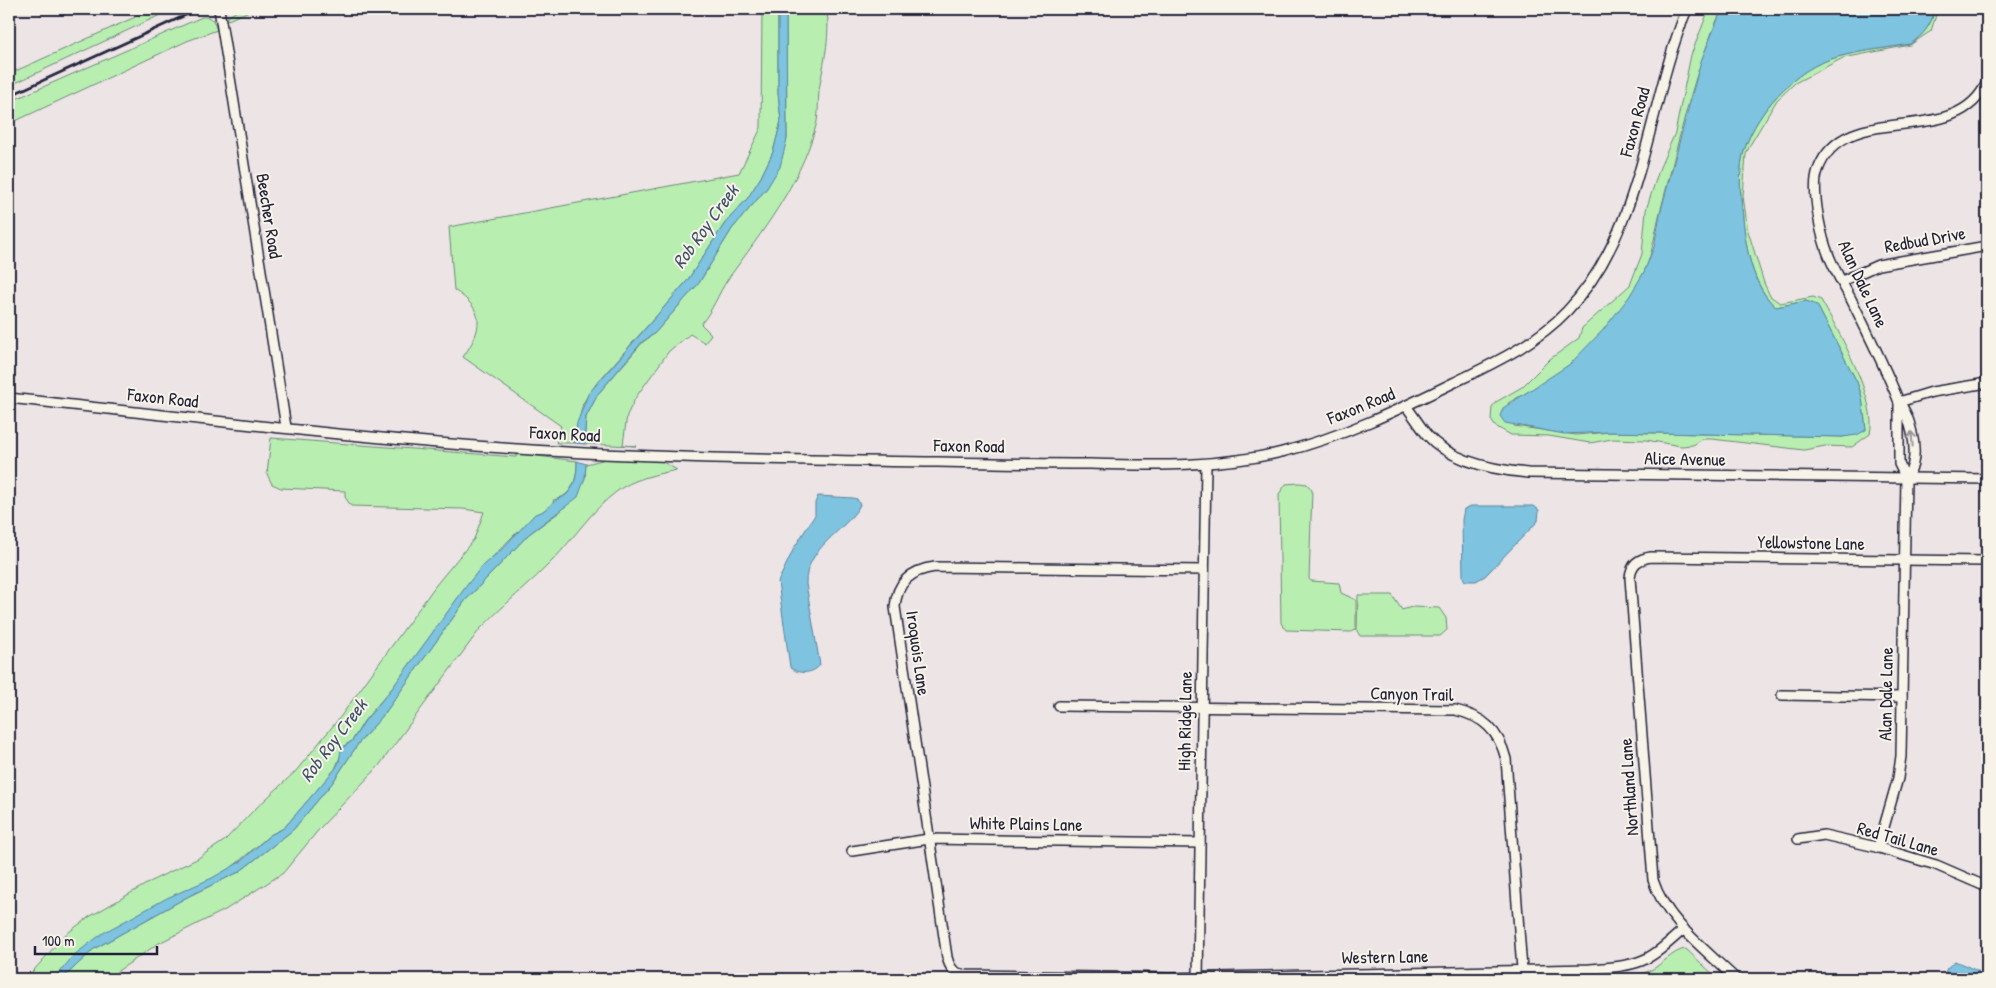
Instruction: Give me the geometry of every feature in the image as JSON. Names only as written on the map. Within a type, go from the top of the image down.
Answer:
[{"type":"street","name":"Beecher Road","points":[[219,9],[286,428]]},
{"type":"street","name":"Faxon Road","points":[[9,398],[286,428],[567,452],[777,459],[1125,465],[1206,464],[1282,452],[1350,431],[1406,406],[1487,366],[1530,341],[1564,314],[1590,284],[1612,245],[1632,195],[1674,40],[1687,9]]},
{"type":"street","name":"Alan Dale Lane","points":[[1878,848],[1898,778],[1902,737],[1906,478],[1914,464],[1912,437],[1907,412],[1900,402],[1826,249],[1815,190],[1816,174],[1828,150],[1841,139],[1855,133],[1955,114],[1977,100],[1987,82]]},
{"type":"street","name":"Redbud Drive","points":[[1842,281],[1878,265],[1987,246]]},
{"type":"street","points":[[1900,402],[1932,392],[1987,383]]},
{"type":"street","name":"Alan Dale Lane","points":[[1900,402],[1898,464],[1906,478]]},
{"type":"street","name":"Alice Avenue","points":[[1406,406],[1428,436],[1456,455],[1491,469],[1528,473],[1987,479]]},
{"type":"street","name":"High Ridge Lane","points":[[1198,978],[1206,464]]},
{"type":"street","name":"Yellowstone Lane","points":[[1635,563],[1651,557],[1987,561]]},
{"type":"street","name":"Northland Lane","points":[[1635,563],[1632,567],[1630,578],[1652,875],[1657,894],[1665,906],[1684,929],[1736,979]]},
{"type":"street","name":"Iroquois Lane","points":[[954,971],[949,966],[947,958],[895,607],[897,592],[904,579],[919,570],[935,566],[1204,570]]},
{"type":"street","points":[[1782,695],[1902,696]]},
{"type":"street","name":"Canyon Trail","points":[[1059,706],[1455,710],[1480,718],[1495,731],[1503,745],[1506,759],[1522,969]]},
{"type":"street","name":"Red Tail Lane","points":[[1798,840],[1824,835],[1878,848],[1936,866],[1987,887]]},
{"type":"street","name":"White Plains Lane","points":[[852,851],[929,839],[1200,843]]},
{"type":"street","name":"Western Lane","points":[[954,971],[966,975],[1007,977],[1198,978],[1522,969],[1590,969],[1630,966],[1655,955],[1684,929]]},
{"type":"green space","points":[[153,9],[173,9],[9,86],[9,74]]},
{"type":"green space","points":[[240,9],[254,9],[228,20],[226,18]]},
{"type":"green space","points":[[762,9],[778,9],[778,93],[781,121],[773,152],[761,177],[747,199],[725,223],[687,281],[596,384],[583,403],[574,443],[556,443],[561,426],[463,357],[475,338],[478,320],[472,305],[454,290],[449,227],[739,173],[761,128]]},
{"type":"green space","points":[[786,9],[827,9],[827,37],[819,89],[817,124],[808,150],[778,207],[728,279],[701,324],[711,334],[705,343],[690,334],[669,351],[636,397],[627,415],[623,445],[636,446],[584,444],[586,417],[598,394],[643,342],[654,334],[699,283],[732,229],[767,188],[787,139]]},
{"type":"green space","points":[[1709,9],[1722,9],[1694,83],[1645,270],[1631,295],[1601,334],[1579,356],[1540,385],[1508,403],[1514,426],[1576,435],[1611,432],[1843,437],[1866,429],[1862,397],[1857,382],[1817,305],[1806,301],[1776,307],[1769,300],[1757,281],[1745,238],[1740,182],[1741,167],[1750,135],[1760,119],[1771,103],[1798,76],[1813,67],[1838,57],[1910,44],[1923,33],[1929,25],[1935,9],[1938,9],[1931,31],[1910,45],[1843,58],[1795,83],[1777,100],[1746,154],[1743,196],[1748,231],[1764,283],[1770,296],[1780,303],[1813,297],[1821,300],[1846,347],[1862,385],[1871,420],[1870,434],[1852,447],[1825,446],[1804,450],[1712,439],[1703,439],[1693,445],[1681,446],[1646,440],[1612,439],[1590,443],[1549,436],[1511,435],[1495,426],[1491,420],[1492,407],[1496,402],[1522,387],[1550,359],[1579,338],[1582,328],[1630,285],[1642,254],[1646,210],[1660,167],[1675,133],[1691,55]]},
{"type":"green space","points":[[202,17],[208,17],[213,20],[217,30],[187,41],[9,124],[9,102]]},
{"type":"green space","points":[[271,438],[516,457],[521,454],[577,461],[577,468],[575,480],[569,491],[560,498],[553,500],[554,502],[513,536],[476,574],[393,687],[364,721],[352,741],[345,745],[335,769],[284,828],[270,835],[231,868],[62,968],[54,979],[26,979],[65,935],[89,917],[157,878],[197,859],[224,841],[296,771],[341,716],[436,585],[474,539],[484,512],[463,509],[351,506],[345,497],[345,491],[281,488],[272,484],[267,474]]},
{"type":"green space","points":[[606,459],[661,461],[677,470],[637,480],[622,487],[607,499],[553,560],[480,629],[378,767],[320,828],[283,873],[225,910],[159,943],[106,979],[62,979],[94,949],[189,896],[239,872],[293,830],[333,782],[358,744],[385,713],[465,601],[529,534],[561,511],[585,478],[586,464]]},
{"type":"green space","points":[[1286,484],[1307,484],[1312,490],[1309,579],[1311,581],[1339,583],[1341,593],[1356,600],[1356,629],[1351,632],[1286,630],[1281,623],[1279,494]]},
{"type":"green space","points":[[1358,595],[1392,595],[1402,610],[1412,607],[1439,608],[1446,618],[1447,630],[1440,636],[1360,636],[1357,631]]},
{"type":"green space","points":[[1686,949],[1718,979],[1605,979],[1642,974],[1654,969],[1681,950]]},
{"type":"water","points":[[778,9],[786,9],[787,139],[780,167],[767,188],[732,229],[699,283],[654,334],[642,342],[598,394],[586,417],[584,444],[574,443],[577,423],[588,394],[687,281],[725,223],[747,199],[761,177],[773,152],[781,121],[778,93]]},
{"type":"water","points":[[1722,9],[1935,9],[1926,29],[1910,44],[1838,57],[1813,67],[1798,76],[1771,103],[1760,119],[1750,135],[1741,167],[1740,182],[1745,238],[1757,281],[1769,300],[1776,307],[1806,301],[1817,305],[1857,382],[1862,397],[1866,430],[1857,435],[1843,437],[1611,432],[1564,434],[1505,423],[1500,416],[1503,408],[1570,364],[1603,330],[1629,297],[1644,272],[1654,247],[1660,214],[1701,61]]},
{"type":"water","points":[[577,461],[586,464],[585,478],[578,497],[529,534],[465,601],[385,713],[358,744],[333,782],[293,830],[239,872],[189,896],[94,949],[62,979],[54,979],[74,955],[103,933],[167,898],[212,878],[240,862],[270,835],[284,828],[335,769],[339,762],[341,749],[352,741],[364,722],[393,687],[483,565],[501,550],[535,514],[544,511],[556,500],[565,496],[572,488],[577,470]]},
{"type":"water","points":[[818,496],[853,498],[857,499],[860,505],[845,524],[819,550],[807,571],[806,584],[820,665],[810,672],[801,672],[790,667],[778,582],[794,548],[815,515],[815,503]]},
{"type":"water","points":[[1471,506],[1534,506],[1539,510],[1538,521],[1485,576],[1476,581],[1465,581],[1463,577],[1462,520],[1464,509]]},
{"type":"water","points":[[1955,961],[1987,975],[1987,979],[1942,979],[1947,968]]},
{"type":"railway","points":[[9,96],[199,9]]},
{"type":"water label","name":"Rob Roy Creek","points":[[705,226]]},
{"type":"water label","name":"Rob Roy Creek","points":[[333,740]]}]
